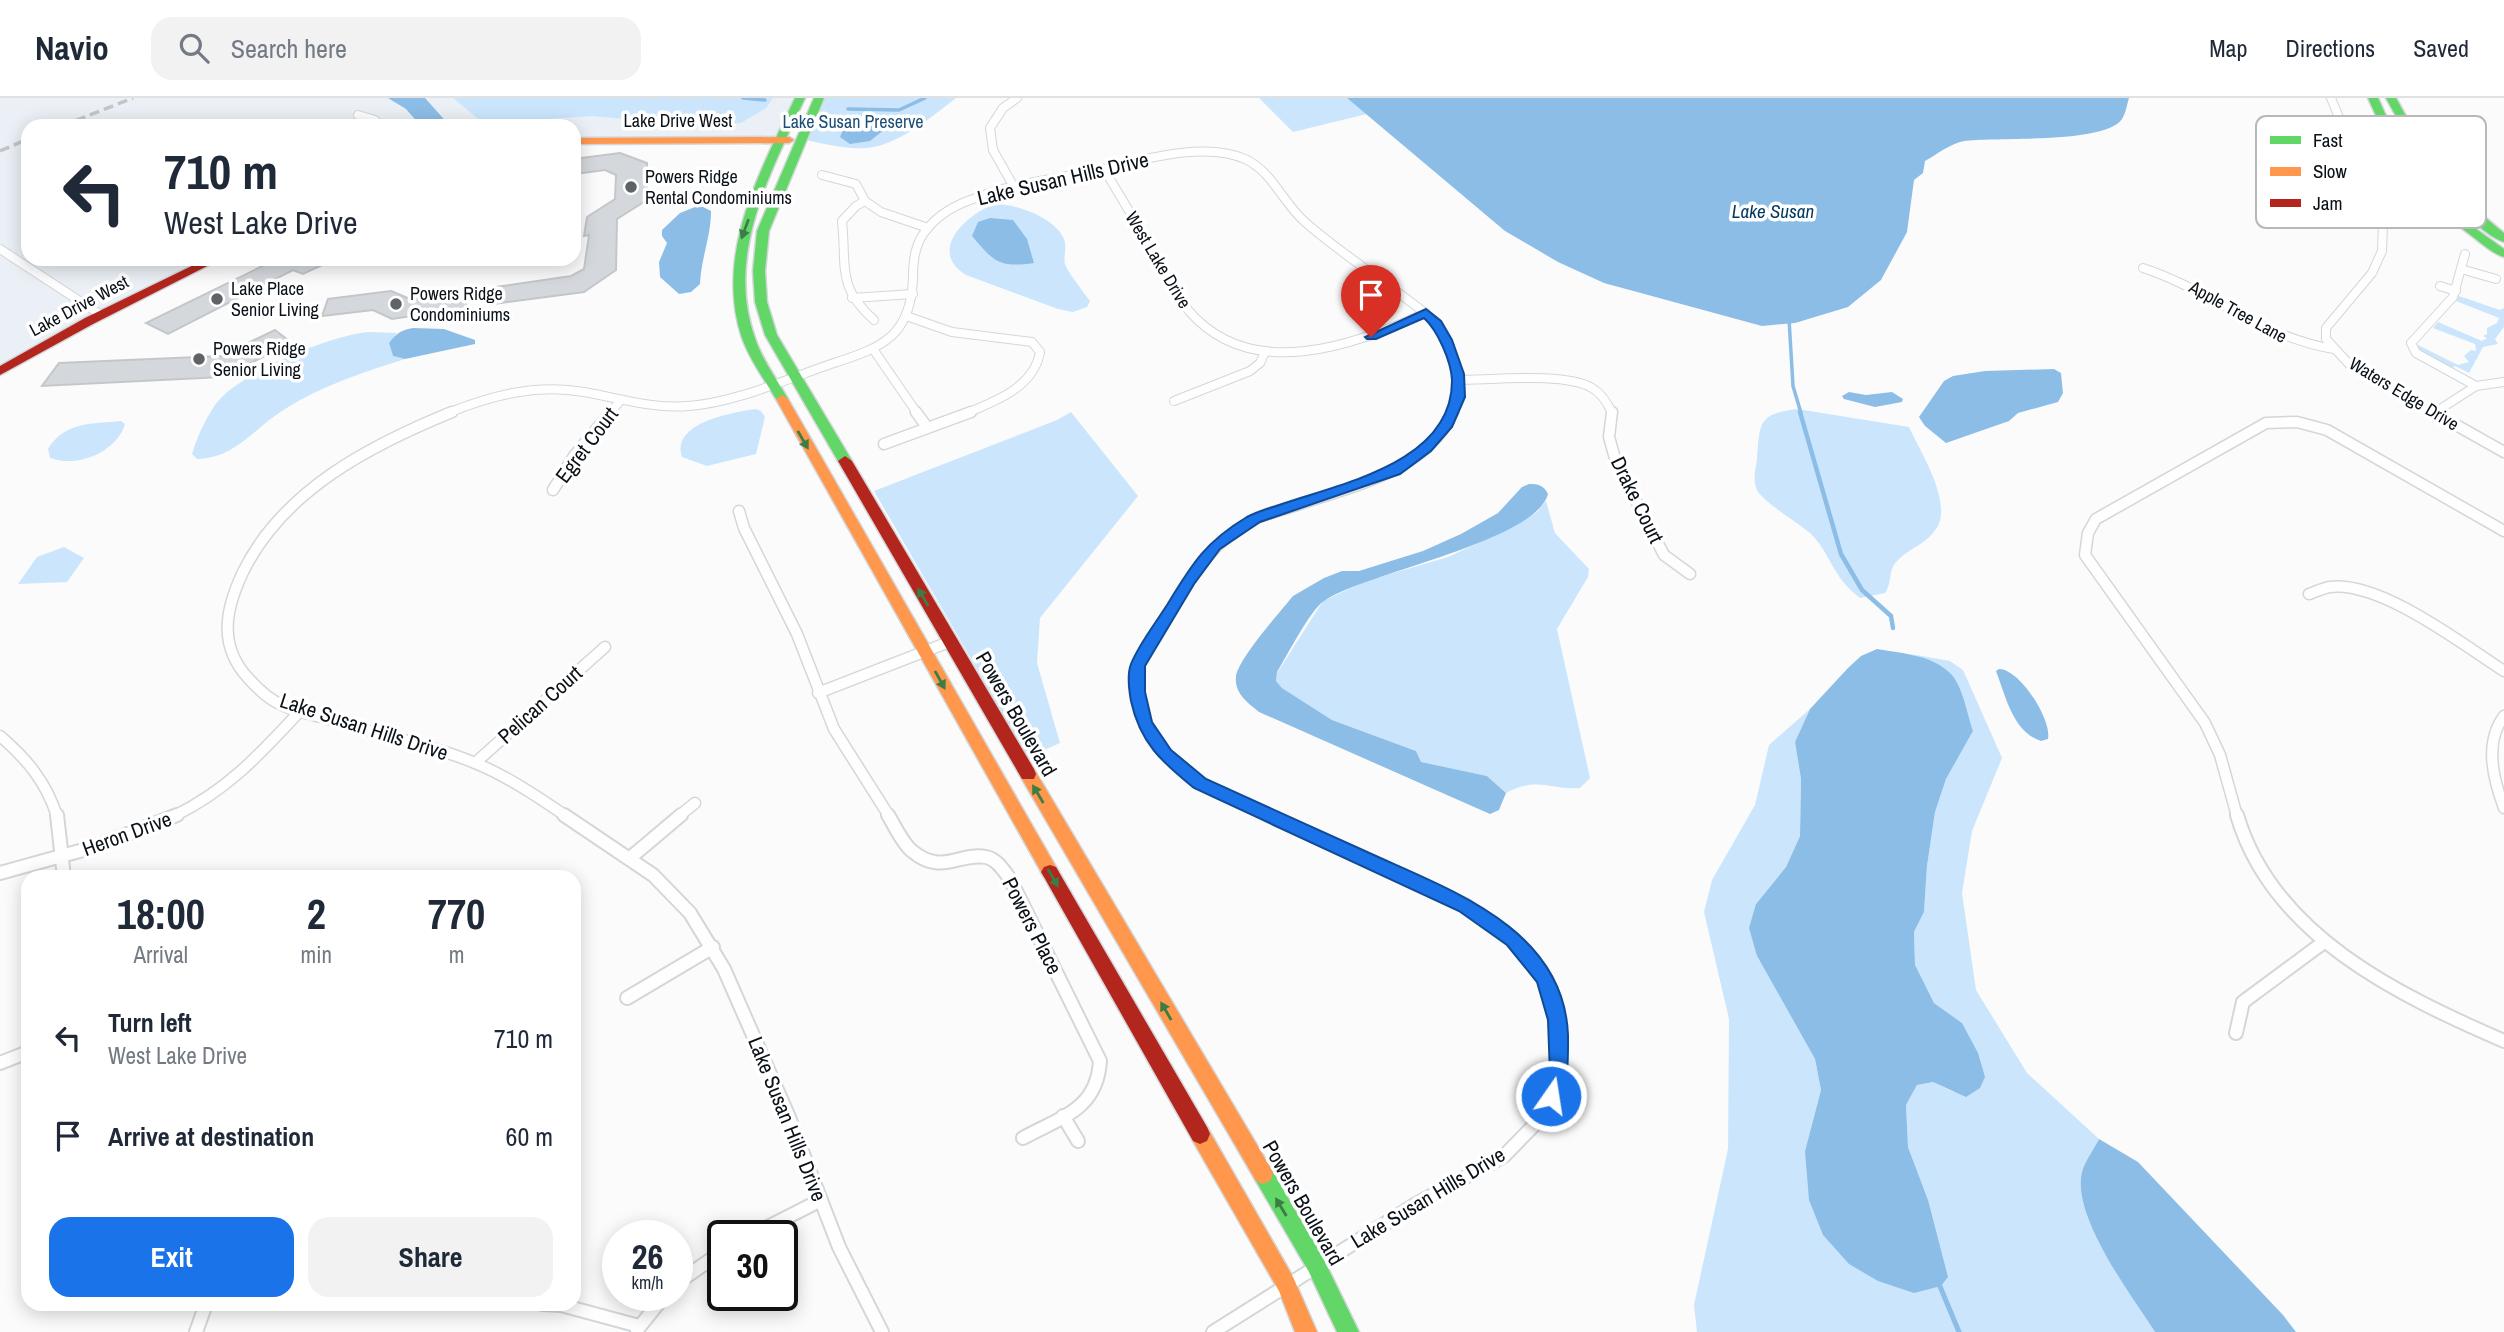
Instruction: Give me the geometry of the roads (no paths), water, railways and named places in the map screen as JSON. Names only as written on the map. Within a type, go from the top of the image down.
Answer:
[{"type":"main road","points":[[800,98],[742,235],[737,270],[739,305],[749,340],[771,384],[1286,1283],[1306,1332]]},
{"type":"main road","name":"Powers Boulevard","points":[[819,98],[763,230],[759,271],[761,302],[771,335],[1316,1265],[1348,1332]]},
{"type":"main road","points":[[2373,98],[2381,116]]},
{"type":"main road","points":[[2391,98],[2400,116]]},
{"type":"main road","name":"Lake Drive West","points":[[581,141],[801,139]]},
{"type":"main road","points":[[2486,226],[2504,239]]},
{"type":"main road","points":[[2471,228],[2504,254]]},
{"type":"main road","name":"Lake Drive West","points":[[0,371],[101,315],[201,266]]},
{"type":"street","points":[[1014,187],[992,146],[988,131],[993,117],[1017,98]]},
{"type":"street","name":"Waters Edge Drive","points":[[2331,98],[2338,116]]},
{"type":"street","points":[[358,115],[372,119]]},
{"type":"street","name":"Lake Susan Hills Drive","points":[[883,1332],[839,1247],[788,1115],[713,947],[690,913],[653,875],[630,858],[540,799],[475,762],[282,705],[247,678],[235,663],[227,644],[225,619],[237,582],[254,548],[297,500],[352,458],[388,439],[493,396],[542,388],[567,389],[663,406],[690,406],[730,398],[873,349],[903,329],[909,317],[913,294],[913,255],[928,228],[955,206],[1014,187],[1195,152],[1241,157],[1258,167],[1291,208],[1318,233],[1435,321],[1446,340],[1458,380],[1458,397],[1447,424],[1426,448],[1395,471],[1255,519],[1215,545],[1189,581],[1138,666],[1137,692],[1144,723],[1165,755],[1200,783],[1471,909],[1514,940],[1545,978],[1558,1020],[1559,1075],[1543,1116],[1504,1156],[1416,1204],[1286,1283],[1213,1332]]},
{"type":"street","name":"West Lake Drive","points":[[1104,169],[1188,310],[1199,323],[1230,341],[1265,352],[1327,351],[1371,337],[1426,313]]},
{"type":"street","points":[[822,175],[856,184],[865,201],[881,212],[928,228]]},
{"type":"street","points":[[865,201],[856,206],[842,221],[844,274],[852,298],[858,307],[874,320]]},
{"type":"street","name":"Waters Edge Drive","points":[[2383,228],[2382,251],[2372,273],[2326,328],[2326,339],[2349,364],[2366,375],[2504,452]]},
{"type":"street","points":[[0,249],[21,263]]},
{"type":"street","points":[[2465,254],[2453,297],[2411,343],[2425,359],[2476,386]]},
{"type":"street","points":[[26,266],[101,315]]},
{"type":"street","name":"Apple Tree Lane","points":[[2143,268],[2176,278],[2297,344],[2334,349]]},
{"type":"street","points":[[2461,269],[2496,279]]},
{"type":"street","points":[[2440,286],[2455,290]]},
{"type":"street","points":[[852,298],[913,294]]},
{"type":"street","points":[[884,444],[981,407],[1029,377],[1039,361],[1040,352],[1032,342],[952,332],[909,317]]},
{"type":"street","points":[[873,349],[927,427]]},
{"type":"street","points":[[1174,401],[1250,371],[1260,363],[1265,352]]},
{"type":"street","name":"Drake Court","points":[[1458,380],[1522,379],[1578,383],[1600,394],[1612,412],[1609,437],[1616,462],[1664,555],[1690,574]]},
{"type":"street","points":[[2434,413],[2476,386],[2504,382]]},
{"type":"street","name":"Egret Court","points":[[553,491],[574,456],[621,400]]},
{"type":"street","points":[[2504,531],[2360,446],[2303,421],[2290,420],[2266,423],[2186,466],[2101,514],[2089,526],[2085,535],[2085,555],[2097,574],[2206,725],[2228,778],[2239,824],[2253,857],[2276,891],[2324,942],[2377,982],[2420,1006],[2504,1041]]},
{"type":"street","name":"Powers Place","points":[[739,511],[744,528],[797,634],[834,729],[910,850],[925,861],[941,866],[987,857],[999,864],[1010,879],[1100,1061],[1099,1080],[1086,1103],[1023,1138]]},
{"type":"street","points":[[2309,594],[2330,586],[2371,592],[2504,671]]},
{"type":"street","points":[[818,693],[949,642]]},
{"type":"street","name":"Pelican Court","points":[[475,762],[606,647]]},
{"type":"street","name":"Heron Drive","points":[[0,873],[136,835],[189,810],[239,775],[263,754],[301,710]]},
{"type":"street","points":[[2504,716],[2500,720],[2492,744],[2496,789],[2504,807]]},
{"type":"street","points":[[0,736],[25,755],[43,780],[59,823],[64,870]]},
{"type":"street","points":[[630,858],[695,803]]},
{"type":"street","points":[[2236,1033],[2243,1002],[2324,942]]},
{"type":"street","points":[[627,998],[713,947]]},
{"type":"street","points":[[0,1063],[21,1055]]},
{"type":"street","points":[[1063,1116],[1078,1142]]},
{"type":"street","points":[[782,1220],[821,1200]]},
{"type":"street","points":[[196,1332],[203,1311]]},
{"type":"street","points":[[581,1311],[637,1329],[652,1311]]},
{"type":"water","points":[[388,98],[425,98],[444,119],[415,119],[406,109]]},
{"type":"water","name":"Lake Susan","points":[[1347,98],[2129,98],[2122,119],[2112,127],[2073,136],[1964,141],[1925,161],[1923,173],[1914,180],[1907,232],[1881,280],[1848,307],[1795,323],[1762,326],[1604,283],[1558,262],[1505,231]]},
{"type":"water","points":[[849,125],[889,126],[870,141],[850,144],[840,137],[844,127]]},
{"type":"water","points":[[695,207],[711,211],[700,284],[691,292],[679,294],[660,277],[659,262],[667,243],[662,236],[662,230],[680,213]]},
{"type":"water","points":[[990,218],[1013,220],[1027,239],[1034,263],[1005,264],[986,252],[972,236],[978,222]]},
{"type":"water","points":[[413,328],[444,329],[475,340],[475,344],[405,359],[393,356],[389,343],[400,332]]},
{"type":"water","points":[[2054,369],[2061,373],[2063,393],[2058,402],[2018,413],[2009,421],[1946,443],[1925,426],[1919,417],[1944,381],[1953,376],[1985,371]]},
{"type":"water","points":[[1849,392],[1866,395],[1892,392],[1903,399],[1902,402],[1875,407],[1844,399],[1842,396]]},
{"type":"water","points":[[1529,484],[1540,486],[1548,494],[1536,511],[1514,527],[1447,555],[1345,590],[1324,601],[1299,634],[1277,672],[1276,681],[1282,688],[1332,720],[1416,751],[1421,762],[1487,776],[1506,793],[1499,810],[1490,814],[1259,712],[1243,697],[1236,683],[1238,669],[1251,648],[1293,596],[1342,571],[1359,571],[1423,551],[1461,534],[1498,513],[1522,487]]},
{"type":"water","points":[[1877,649],[1916,656],[1944,668],[1959,686],[1973,731],[1946,779],[1935,812],[1924,912],[1914,932],[1915,965],[1934,1003],[1962,1023],[1978,1053],[1985,1077],[1980,1088],[1966,1097],[1933,1082],[1917,1085],[1906,1105],[1908,1147],[1928,1200],[1948,1277],[1941,1286],[1914,1293],[1878,1281],[1849,1264],[1823,1235],[1809,1200],[1805,1151],[1821,1090],[1815,1059],[1757,956],[1749,928],[1756,904],[1786,867],[1800,836],[1801,779],[1795,742],[1810,709],[1861,656]]},
{"type":"water","points":[[1999,669],[2016,677],[2033,697],[2045,720],[2048,739],[2041,741],[2031,736],[2017,722],[1996,671]]},
{"type":"water","points":[[2099,1139],[2138,1162],[2296,1332],[2155,1332],[2106,1255],[2086,1210],[2081,1190],[2082,1172]]},
{"type":"waterway","points":[[743,98],[765,100]]},
{"type":"waterway","points":[[848,109],[899,110],[925,98]]},
{"type":"waterway","points":[[1789,319],[1793,386],[1801,413]]},
{"type":"waterway","points":[[1800,412],[1841,554],[1862,590],[1891,616],[1893,628]]},
{"type":"waterway","points":[[1939,1284],[1959,1332]]},
{"type":"railway","points":[[80,119],[133,98]]},
{"type":"railway","points":[[0,151],[21,142]]},
{"type":"place","name":"Powers Ridge Rental Condominiums","points":[[631,187]]},
{"type":"place","name":"Lake Place Senior Living","points":[[217,299]]},
{"type":"place","name":"Powers Ridge Condominiums","points":[[396,304]]},
{"type":"place","name":"Powers Ridge Senior Living","points":[[199,359]]},
{"type":"park label","name":"Lake Susan Preserve","points":[[853,122]]}]
